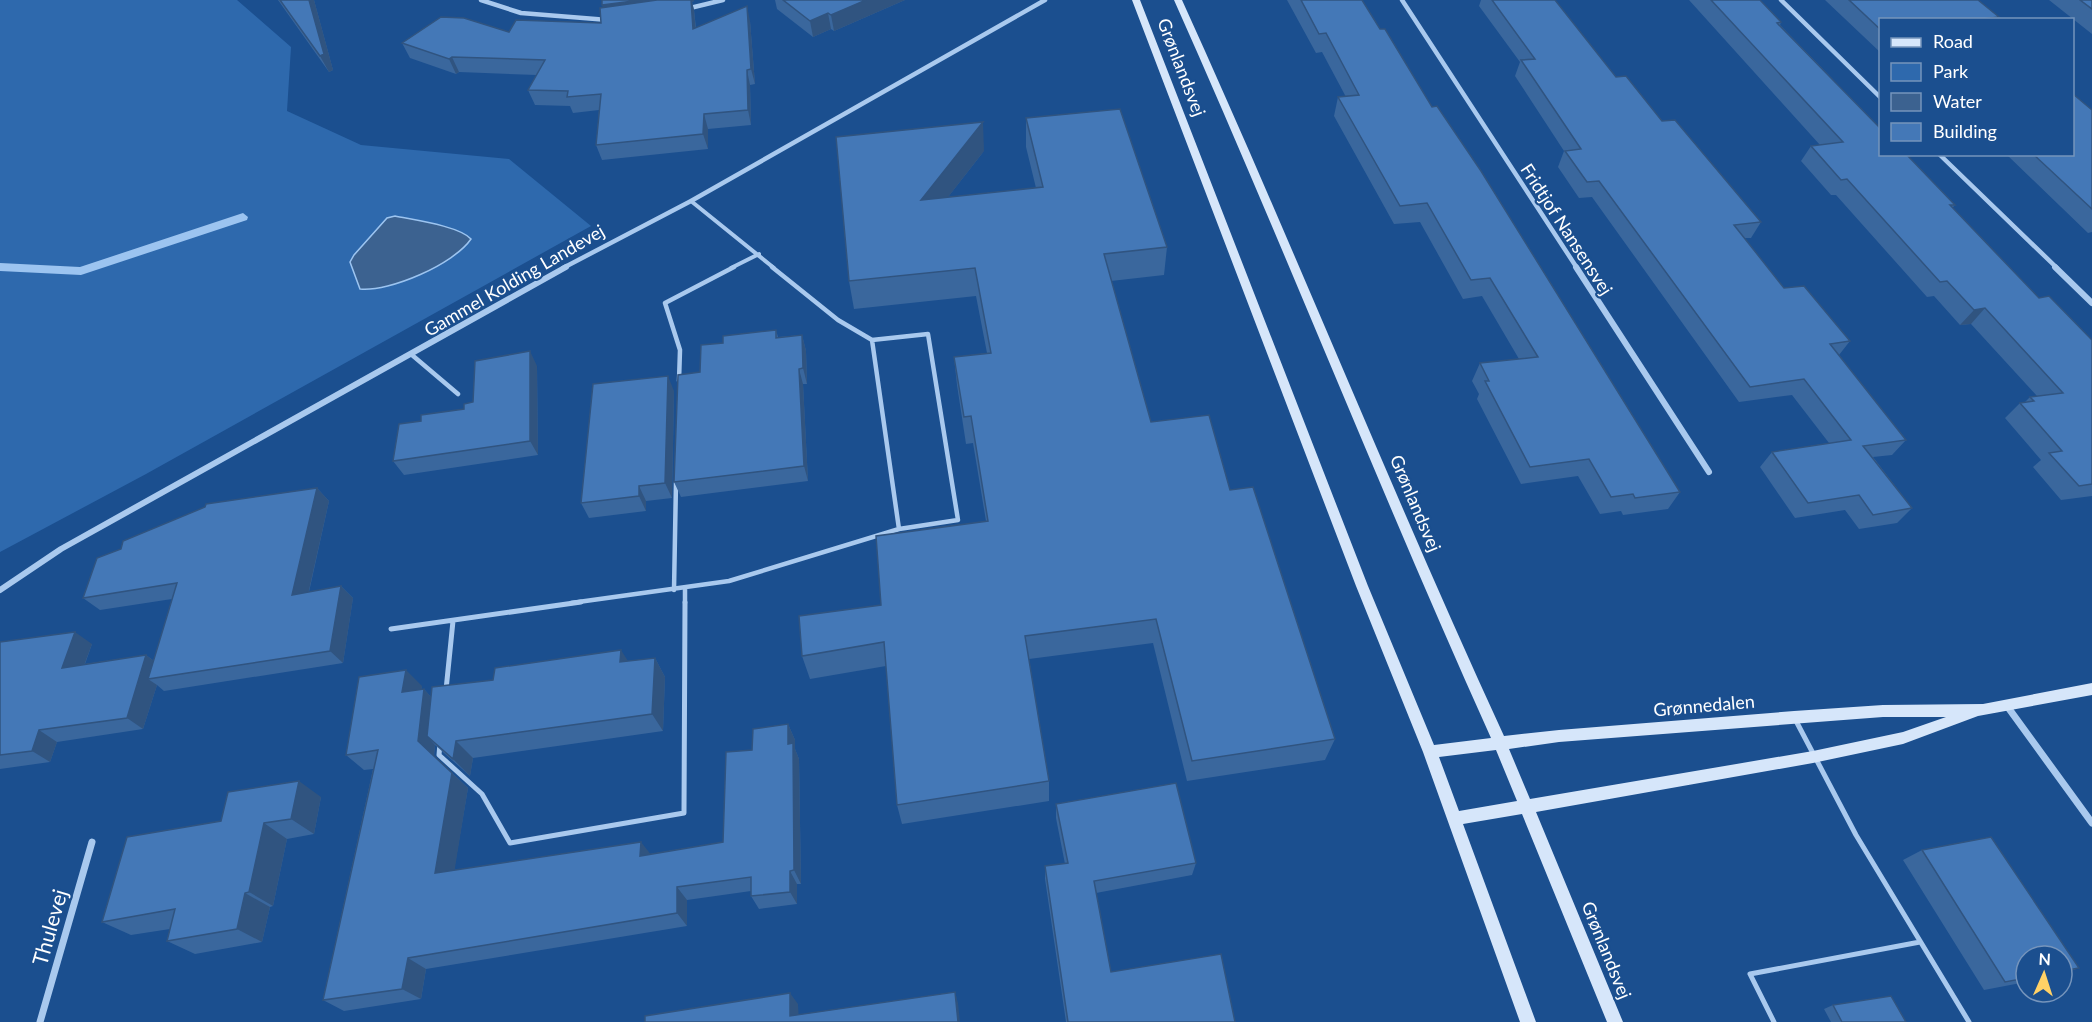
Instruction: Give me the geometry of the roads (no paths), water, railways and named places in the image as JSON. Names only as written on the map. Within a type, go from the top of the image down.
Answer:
[{"type":"street","points":[[481,0],[521,13],[616,19]]},
{"type":"street","points":[[683,9],[723,0]]},
{"type":"street","name":"Gammel Kolding Landevej","points":[[0,590],[61,549],[412,355],[614,240],[691,201],[1045,0]]},
{"type":"street","name":"Grønlandsvej","points":[[1136,0],[1358,575],[1430,752],[1528,1022]]},
{"type":"street","name":"Grønlandsvej","points":[[1178,0],[1244,146],[1440,611],[1500,743],[1615,1022]]},
{"type":"street","name":"Fridtjof Nansensvej","points":[[1402,0],[1709,472]]},
{"type":"street","points":[[1781,0],[1879,95]]},
{"type":"street","points":[[1942,156],[2092,303]]},
{"type":"street","name":"Grønnedalen","points":[[1430,752],[1500,743],[1794,717],[1883,711],[1983,710],[2092,689]]},
{"type":"street","points":[[2007,706],[2092,824]]},
{"type":"street","name":"Grønnedalen","points":[[1455,819],[1813,757],[1903,738],[1983,710]]},
{"type":"street","name":"Thulevej","points":[[40,1022],[92,842]]},
{"type":"lane","points":[[391,629],[729,581],[899,529],[958,520],[928,334],[872,340],[838,320],[691,201]]},
{"type":"lane","points":[[679,386],[680,351],[665,303],[759,254]]},
{"type":"lane","points":[[872,340],[899,529]]},
{"type":"lane","points":[[412,355],[458,394]]},
{"type":"lane","points":[[674,590],[676,470]]},
{"type":"lane","points":[[441,732],[439,755],[482,794],[510,843],[684,813],[685,588]]},
{"type":"lane","points":[[445,699],[453,621]]},
{"type":"lane","points":[[1794,717],[1813,757],[1868,856],[1969,1022]]},
{"type":"lane","points":[[1774,1022],[1750,974],[1920,942]]},
{"type":"water","points":[[395,216],[457,230],[471,239],[451,258],[420,275],[388,286],[360,289],[350,262],[387,218]]},
{"type":"waterway","points":[[0,267],[81,271],[243,217]]}]
